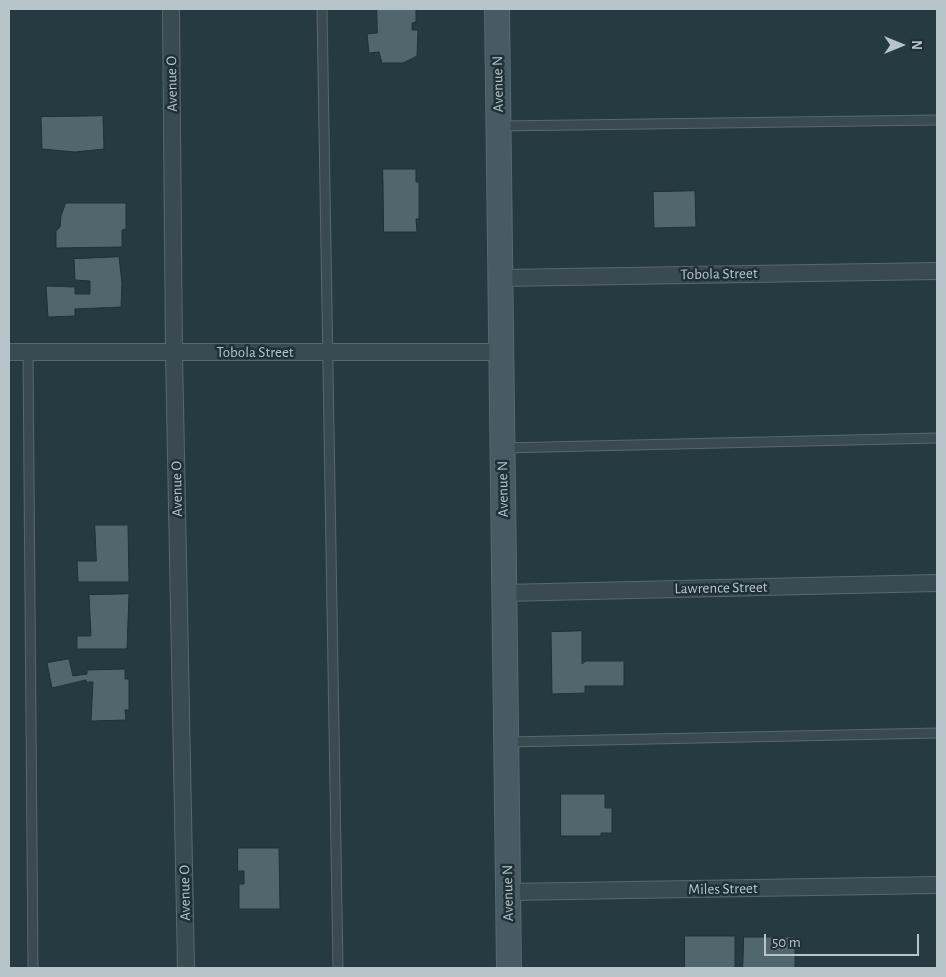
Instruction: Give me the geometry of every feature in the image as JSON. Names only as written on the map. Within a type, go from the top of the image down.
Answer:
[{"type":"street","name":"Avenue O","points":[[171,9],[174,352],[186,968]]},
{"type":"street","name":"Avenue N","points":[[498,9],[509,968]]},
{"type":"street","name":"Tobola Street","points":[[501,278],[937,271]]},
{"type":"street","name":"Tobola Street","points":[[9,352],[502,352]]},
{"type":"street","name":"Lawrence Street","points":[[504,593],[937,584]]},
{"type":"street","name":"Miles Street","points":[[508,892],[937,886]]},
{"type":"lane","points":[[322,9],[338,968]]},
{"type":"lane","points":[[499,126],[937,120]]},
{"type":"lane","points":[[28,352],[33,968]]},
{"type":"lane","points":[[503,448],[937,438]]},
{"type":"lane","points":[[506,742],[937,732]]},
{"type":"building","points":[[377,9],[416,9],[416,22],[412,23],[412,30],[418,30],[417,56],[403,63],[382,63],[379,52],[369,53],[367,34],[377,33]]},
{"type":"building","points":[[103,116],[104,149],[75,152],[42,149],[41,117]]},
{"type":"building","points":[[383,169],[416,169],[416,182],[419,182],[419,219],[416,219],[417,232],[384,232]]},
{"type":"building","points":[[695,191],[696,227],[654,228],[653,192]]},
{"type":"building","points":[[66,203],[126,203],[126,229],[122,230],[122,247],[56,248],[56,231],[60,227],[61,216]]},
{"type":"building","points":[[119,257],[122,283],[121,307],[75,309],[75,316],[48,317],[46,286],[75,287],[75,294],[90,294],[90,281],[75,280],[74,259]]},
{"type":"building","points":[[95,525],[128,525],[129,582],[78,582],[77,561],[96,561]]},
{"type":"building","points":[[129,594],[127,649],[77,649],[77,636],[91,636],[89,595]]},
{"type":"building","points":[[582,631],[582,664],[586,661],[624,661],[624,686],[585,686],[585,693],[552,694],[551,632]]},
{"type":"building","points":[[69,659],[73,676],[87,674],[87,670],[125,669],[125,679],[129,679],[129,710],[125,710],[126,720],[91,721],[93,682],[86,682],[86,680],[52,688],[47,663]]},
{"type":"building","points":[[561,794],[605,794],[605,808],[612,808],[612,833],[601,833],[601,836],[561,836]]},
{"type":"building","points":[[238,848],[279,848],[280,909],[239,909],[239,884],[244,884],[244,871],[238,871]]},
{"type":"building","points":[[685,936],[735,936],[735,968],[685,968]]},
{"type":"building","points":[[744,937],[795,937],[795,968],[743,968]]}]
